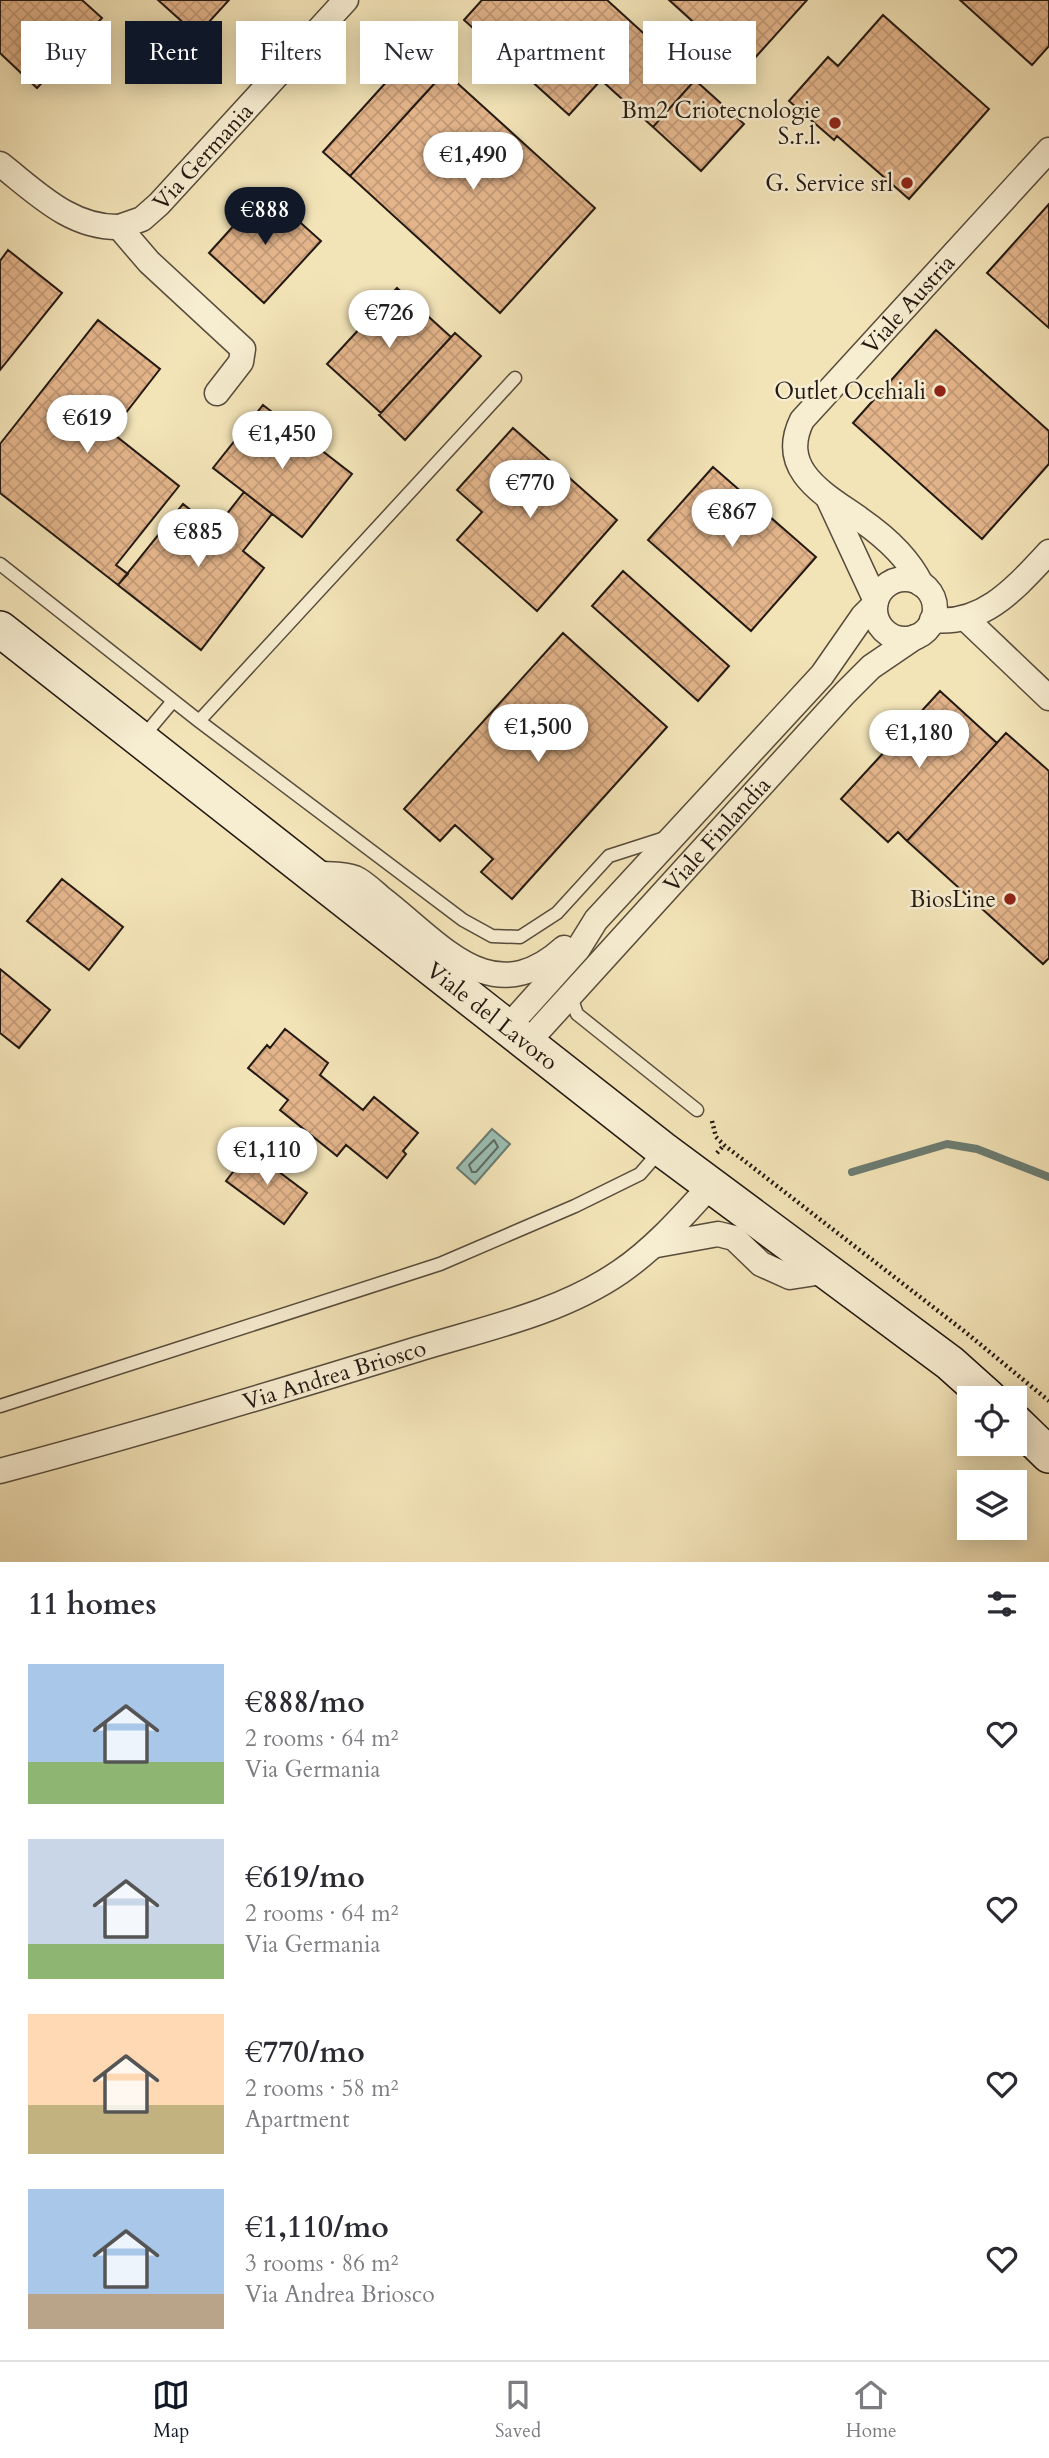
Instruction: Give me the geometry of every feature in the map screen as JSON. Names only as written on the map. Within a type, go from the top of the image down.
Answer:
[{"type":"street","name":"Via Germania","points":[[119,226],[142,219],[159,204],[346,0]]},
{"type":"street","name":"Viale Austria","points":[[921,584],[913,567],[874,531],[829,499],[804,474],[795,455],[794,437],[802,420],[1049,150]]},
{"type":"street","points":[[0,164],[58,210],[84,223],[119,226],[149,262],[243,349],[242,362],[218,393]]},
{"type":"street","name":"Viale Austria","points":[[829,499],[875,603]]},
{"type":"street","points":[[875,603],[877,622],[897,638],[923,628],[965,618],[1006,596],[1049,552]]},
{"type":"street","name":"Viale Finlandia","points":[[312,873],[356,878],[462,963],[491,975],[518,975],[545,965],[596,920],[822,674],[875,603],[880,592],[894,581],[903,579],[921,584]]},
{"type":"street","points":[[921,584],[932,596],[923,628]]},
{"type":"street","points":[[965,618],[1049,698]]},
{"type":"street","name":"Viale Finlandia","points":[[517,1036],[570,994],[845,693],[871,667],[923,628]]},
{"type":"street","name":"Viale del Lavoro","points":[[0,629],[662,1149],[829,1270],[950,1363],[976,1386]]},
{"type":"street","name":"Viale Finlandia","points":[[517,1036],[596,920]]},
{"type":"street","name":"Via Andrea Briosco","points":[[0,1471],[192,1418],[530,1315],[581,1295],[657,1245],[667,1230],[712,1184]]},
{"type":"street","name":"Via Andrea Briosco","points":[[657,1245],[718,1234],[734,1238],[761,1264],[790,1277],[829,1270]]},
{"type":"street","points":[[1027,1434],[1049,1455]]},
{"type":"lane","points":[[200,721],[514,378]]},
{"type":"lane","points":[[0,564],[173,701],[463,920],[492,936],[520,937],[557,914],[609,856],[674,835]]},
{"type":"lane","points":[[141,740],[173,701]]},
{"type":"lane","points":[[570,994],[577,1014],[697,1110]]},
{"type":"lane","points":[[0,1406],[440,1264],[575,1206],[640,1174],[662,1149]]},
{"type":"path","points":[[697,1110],[713,1123],[716,1137],[724,1145],[953,1322],[1049,1401]]},
{"type":"water","points":[[492,1129],[510,1144],[475,1184],[457,1168]]},
{"type":"building","points":[[0,0],[82,0],[102,18],[99,21],[21,21],[21,73],[0,53]]},
{"type":"building","points":[[158,0],[229,0],[210,21],[181,21]]},
{"type":"building","points":[[482,0],[607,0],[643,33],[643,84],[691,84],[653,127],[605,84],[629,84],[629,21],[472,21],[472,27],[464,20]]},
{"type":"building","points":[[669,0],[807,0],[756,57],[756,21],[692,21]]},
{"type":"building","points":[[960,0],[1049,0],[1049,46],[1032,65]]},
{"type":"building","points":[[883,15],[989,109],[909,199],[837,136],[834,140],[789,101],[828,57],[838,66]]},
{"type":"building","points":[[385,84],[434,84],[350,176],[323,152]]},
{"type":"building","points":[[434,84],[458,84],[595,208],[500,313],[350,176]]},
{"type":"building","points":[[535,84],[597,84],[569,115]]},
{"type":"building","points":[[691,84],[699,84],[744,124],[701,171],[653,127]]},
{"type":"building","points":[[265,191],[321,241],[264,303],[209,253]]},
{"type":"building","points":[[1049,204],[1049,328],[987,273]]},
{"type":"building","points":[[8,250],[62,293],[0,370],[0,261]]},
{"type":"building","points":[[397,288],[451,337],[381,413],[327,364]]},
{"type":"building","points":[[98,320],[160,369],[111,432],[179,486],[116,565],[128,574],[118,585],[0,493],[0,444]]},
{"type":"building","points":[[936,330],[1049,431],[1049,464],[982,539],[853,423]]},
{"type":"building","points":[[455,333],[481,356],[405,440],[379,415]]},
{"type":"building","points":[[263,405],[352,474],[302,537],[213,468]]},
{"type":"building","points":[[513,428],[617,520],[537,611],[457,540],[482,512],[457,490]]},
{"type":"building","points":[[713,467],[816,557],[751,631],[648,540]]},
{"type":"building","points":[[244,492],[272,514],[243,551],[264,568],[201,650],[118,585],[183,504],[215,529]]},
{"type":"building","points":[[623,571],[729,666],[698,701],[592,606]]},
{"type":"building","points":[[563,633],[667,727],[512,899],[481,872],[493,859],[455,825],[440,841],[404,809]]},
{"type":"building","points":[[940,691],[997,743],[907,841],[898,832],[888,842],[841,799]]},
{"type":"building","name":"BiosLine","points":[[1006,733],[1049,771],[1049,958],[1043,964],[907,841]]},
{"type":"building","points":[[62,879],[123,927],[89,970],[27,921]]},
{"type":"building","points":[[0,969],[50,1010],[19,1048],[0,1033]]},
{"type":"building","points":[[285,1029],[328,1063],[320,1075],[363,1110],[374,1097],[418,1133],[403,1151],[406,1154],[387,1178],[346,1145],[337,1156],[280,1110],[288,1100],[248,1068],[267,1045],[270,1048]]},
{"type":"building","points":[[250,1150],[307,1193],[284,1224],[226,1181]]},
{"type":"waterway","points":[[852,1172],[947,1144],[977,1149],[1049,1177]]},
{"type":"place","name":"Bm2 Criotecnologie S.r.l.","points":[[835,123]]},
{"type":"place","name":"G. Service srl","points":[[907,183]]},
{"type":"place","name":"Outlet Occhiali","points":[[940,391]]},
{"type":"place","name":"BiosLine","points":[[1010,899]]}]
